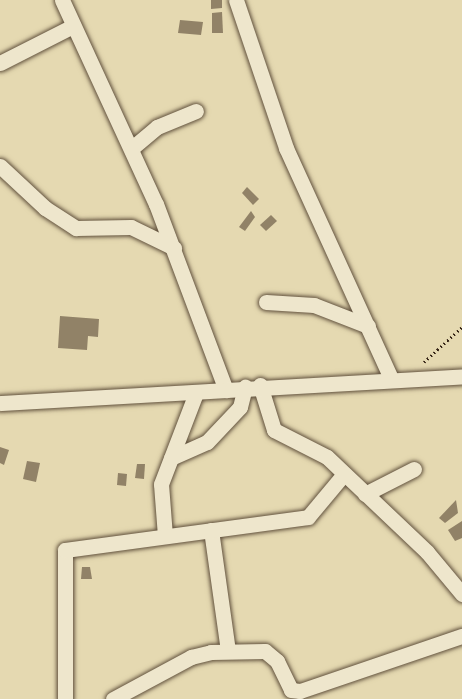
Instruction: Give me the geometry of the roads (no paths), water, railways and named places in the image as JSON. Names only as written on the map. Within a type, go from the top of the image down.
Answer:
[{"type":"street","points":[[62,0],[132,148],[174,248],[226,390]]},
{"type":"street","points":[[236,0],[286,148],[368,326],[397,378]]},
{"type":"street","points":[[0,63],[73,26]]},
{"type":"street","points":[[132,148],[157,127],[196,111]]},
{"type":"street","points":[[0,166],[45,208],[76,228],[131,227],[174,248]]},
{"type":"street","points":[[266,302],[314,305],[368,326]]},
{"type":"street","points":[[0,403],[196,393],[253,386],[462,376]]},
{"type":"street","points":[[171,458],[207,442],[240,407],[253,386]]},
{"type":"street","points":[[253,386],[274,430],[327,457],[427,552],[462,594]]},
{"type":"street","points":[[165,536],[161,484],[196,393]]},
{"type":"street","points":[[365,494],[414,469]]},
{"type":"street","points":[[65,699],[63,554],[70,547],[308,517],[344,474]]},
{"type":"street","points":[[211,530],[228,651]]},
{"type":"street","points":[[113,699],[190,657],[228,651],[271,654],[291,690],[300,691],[462,636]]}]
